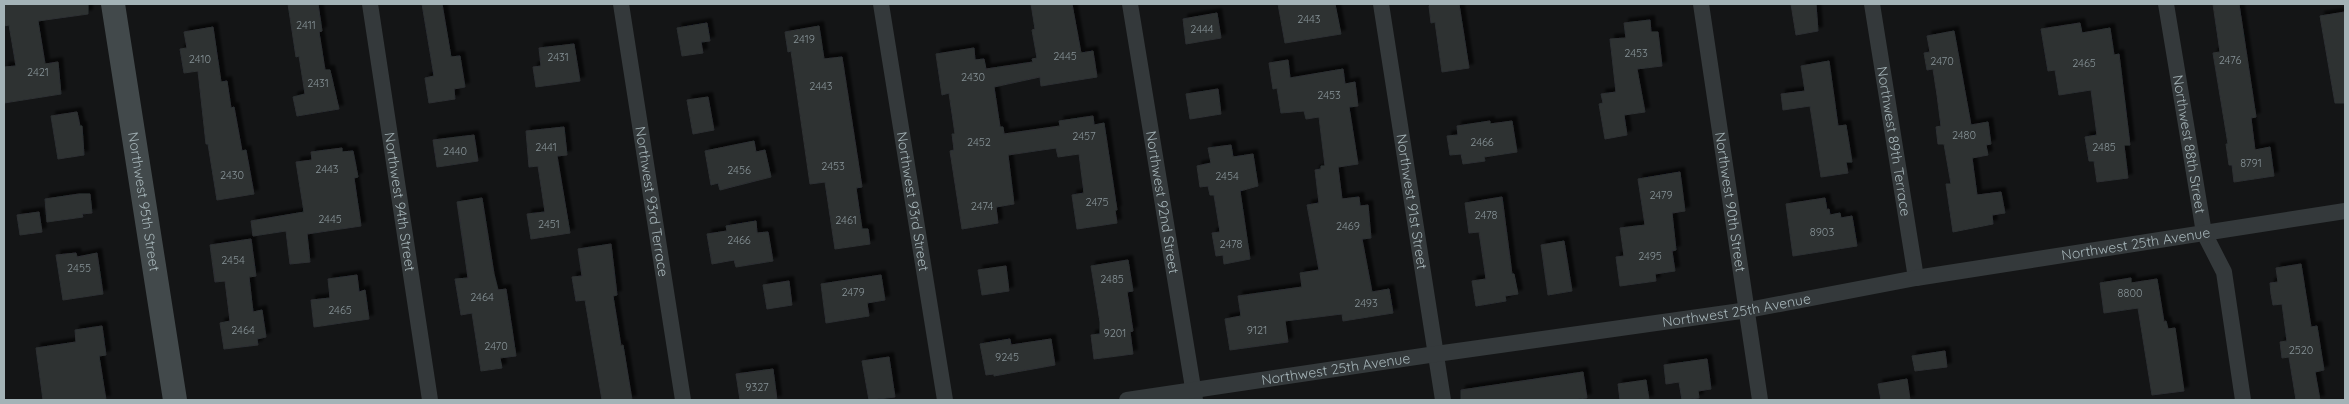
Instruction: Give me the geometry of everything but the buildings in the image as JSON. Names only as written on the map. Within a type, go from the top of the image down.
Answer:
[{"type":"main road","name":"Northwest 95th Street","points":[[113,4],[174,400]]},
{"type":"street","name":"Northwest 94th Street","points":[[370,4],[430,400]]},
{"type":"street","name":"Northwest 93rd Terrace","points":[[621,4],[683,400]]},
{"type":"street","name":"Northwest 93rd Street","points":[[881,4],[945,400]]},
{"type":"street","name":"Northwest 92nd Street","points":[[1130,4],[1194,395]]},
{"type":"street","name":"Northwest 91st Street","points":[[1381,4],[1443,400]]},
{"type":"street","name":"Northwest 90th Street","points":[[1701,4],[1760,400]]},
{"type":"street","name":"Northwest 89th Terrace","points":[[1872,4],[1916,278]]},
{"type":"street","name":"Northwest 88th Street","points":[[2166,4],[2204,233],[2224,272],[2243,400]]},
{"type":"street","name":"Northwest 25th Avenue","points":[[1127,400],[1194,395],[1436,354],[1748,310],[1916,278],[2345,211]]}]
